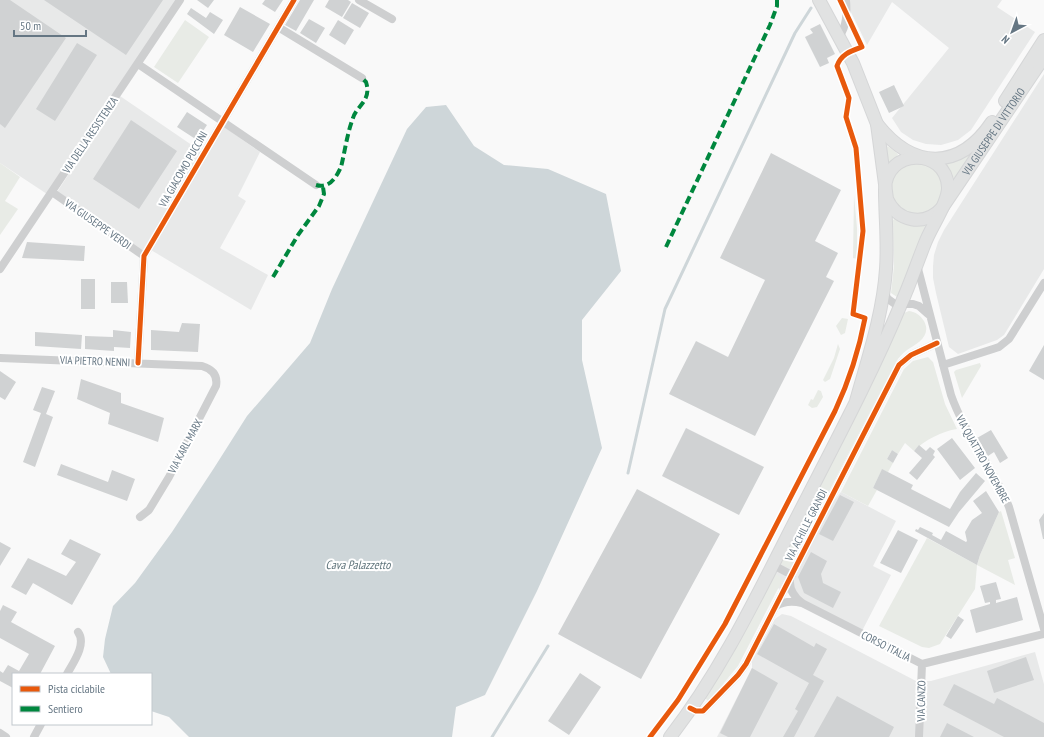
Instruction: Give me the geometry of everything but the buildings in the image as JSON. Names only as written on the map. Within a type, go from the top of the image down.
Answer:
[{"type":"main road","points":[[819,0],[861,82],[877,124],[885,192],[892,208],[908,219],[916,220],[927,218],[935,214],[943,206]]},
{"type":"main road","name":"VIA GIUSEPPE DI VITTORIO","points":[[920,157],[939,158],[955,155],[968,148],[984,132],[996,116],[1044,40]]},
{"type":"main road","name":"VIA GIUSEPPE DI VITTORIO","points":[[943,206],[1044,57]]},
{"type":"main road","points":[[877,124],[896,144],[920,157]]},
{"type":"main road","name":"VIA ACHILLE GRANDI","points":[[670,737],[719,666],[856,401],[901,304],[916,264],[948,192],[948,183],[945,175],[935,163],[928,159],[920,157],[906,159],[895,166],[888,175],[885,192],[888,234],[886,270],[872,345],[856,401]]},
{"type":"street","name":"VIA DELLA RESISTENZA","points":[[0,269],[180,0]]},
{"type":"street","name":"VIA GIACOMO PUCCINI","points":[[138,363],[144,256],[294,0]]},
{"type":"street","points":[[359,0],[392,19]]},
{"type":"street","points":[[839,37],[844,30],[846,22],[846,0]]},
{"type":"street","points":[[278,27],[362,78]]},
{"type":"street","points":[[138,64],[316,185]]},
{"type":"street","name":"VIA GIUSEPPE VERDI","points":[[52,192],[144,256]]},
{"type":"street","name":"VIA QUATTRO NOVEMBRE","points":[[916,264],[948,386],[958,413],[1002,488],[1010,507],[1044,629]]},
{"type":"street","points":[[943,366],[999,347],[1009,339],[1044,283]]},
{"type":"street","points":[[883,291],[892,302],[897,304],[916,304],[928,314]]},
{"type":"street","name":"VIA ACHILLE GRANDI","points":[[690,708],[696,711],[703,711],[738,675],[746,664],[899,365],[911,356],[937,343]]},
{"type":"street","name":"VIA PIETRO NENNI","points":[[0,358],[202,366],[213,371]]},
{"type":"street","name":"VIA KARL MARX","points":[[140,517],[146,513],[169,477],[216,386],[216,376],[213,371]]},
{"type":"street","points":[[772,565],[791,576]]},
{"type":"street","name":"CORSO ITALIA","points":[[791,576],[790,583],[792,592],[802,603]]},
{"type":"street","name":"CORSO ITALIA","points":[[776,606],[781,603],[791,601],[802,603],[922,664],[1044,634]]},
{"type":"street","points":[[68,673],[80,646],[78,632]]},
{"type":"street","name":"VIA CANZO","points":[[919,737],[922,664]]},
{"type":"street","points":[[34,737],[40,725]]},
{"type":"street","points":[[0,733],[6,737]]},
{"type":"shaded area","points":[[0,0],[177,0],[47,194],[0,163]]},
{"type":"shaded area","points":[[845,0],[1002,0],[997,7],[1035,32],[971,130],[958,140],[941,145],[926,144],[913,140],[901,132],[892,118],[949,48],[892,2],[867,45]]},
{"type":"shaded area","points":[[185,20],[209,37],[178,83],[154,67]]},
{"type":"shaded area","points":[[1044,74],[1044,269],[1004,335],[997,340],[958,354],[949,347],[933,278],[934,255],[944,230]]},
{"type":"shaded area","points":[[120,96],[202,152],[142,251],[57,192]]},
{"type":"shaded area","points":[[223,126],[260,152],[238,196],[246,201],[220,248],[268,275],[251,310],[151,250]]},
{"type":"shaded area","points":[[982,143],[955,177],[952,178],[947,164],[962,158]]},
{"type":"shaded area","points":[[886,146],[898,154],[897,157],[890,163],[888,163]]},
{"type":"shaded area","points":[[917,162],[927,164],[935,170],[941,178],[943,188],[941,198],[935,206],[927,212],[917,214],[907,212],[899,206],[893,198],[891,188],[893,178],[899,170],[907,164]]},
{"type":"shaded area","points":[[0,163],[20,177],[5,201],[18,209],[0,235]]},
{"type":"shaded area","points":[[854,195],[857,228],[857,259],[853,258]]},
{"type":"shaded area","points":[[895,218],[910,225],[926,226],[899,296],[897,297],[891,293],[894,266],[893,220]]},
{"type":"shaded area","points":[[909,311],[918,314],[924,321],[926,326],[925,335],[919,342],[902,354],[896,362],[790,567],[787,568],[780,563],[904,313]]},
{"type":"shaded area","points":[[842,318],[848,319],[845,333],[841,335],[836,326]]},
{"type":"shaded area","points":[[838,344],[840,349],[830,379],[825,382],[823,380],[834,358]]},
{"type":"shaded area","points":[[928,357],[933,362],[945,404],[957,429],[934,437],[923,443],[914,451],[905,443],[898,454],[892,450],[887,459],[893,463],[888,472],[882,470],[873,488],[877,490],[868,506],[841,492],[904,369],[913,361]]},
{"type":"shaded area","points":[[980,363],[981,366],[962,398],[954,372],[956,370]]},
{"type":"shaded area","points":[[818,390],[821,391],[823,397],[817,407],[812,408],[808,405],[811,399],[813,400]]},
{"type":"shaded area","points":[[841,492],[896,521],[873,566],[891,575],[862,631],[766,582]]},
{"type":"shaded area","points":[[1001,511],[1015,558],[1008,560],[1015,585],[977,565],[999,512]]},
{"type":"shaded area","points":[[927,538],[977,565],[975,589],[940,644],[929,648],[922,647],[879,626]]},
{"type":"shaded area","points":[[776,574],[783,579],[738,666],[709,701],[704,698],[772,576]]},
{"type":"shaded area","points":[[782,614],[791,616],[916,681],[931,681],[1035,652],[1044,684],[1044,737],[717,737],[752,668],[752,661],[775,619]]},
{"type":"water","name":"Cava Palazzetto","points":[[446,105],[474,146],[504,165],[548,169],[606,194],[621,271],[582,320],[582,360],[602,448],[537,591],[485,695],[456,707],[452,737],[189,737],[169,717],[152,711],[152,673],[111,673],[103,657],[105,639],[113,606],[135,583],[172,532],[247,416],[310,343],[332,289],[407,129],[426,107]]},
{"type":"waterway","points":[[628,473],[665,309],[795,33],[811,8]]},
{"type":"waterway","points":[[492,737],[548,646]]},
{"type":"marked path","points":[[666,247],[770,25],[777,6],[777,0]]},
{"type":"marked path","points":[[316,185],[321,186],[332,182],[341,167],[353,118],[367,94],[366,82],[362,78]]},
{"type":"marked path","points":[[273,277],[298,235],[319,206],[324,194],[323,187]]},
{"type":"cycle path","points":[[138,363],[144,256],[294,0]]},
{"type":"cycle path","points":[[650,737],[678,700],[725,624],[835,411],[849,377],[860,342],[865,318],[853,314],[863,231],[856,148],[846,117],[849,98],[837,66],[844,56],[862,47],[840,0]]},
{"type":"cycle path","points":[[690,708],[696,711],[703,711],[738,675],[746,664],[899,365],[911,355],[937,343]]}]
